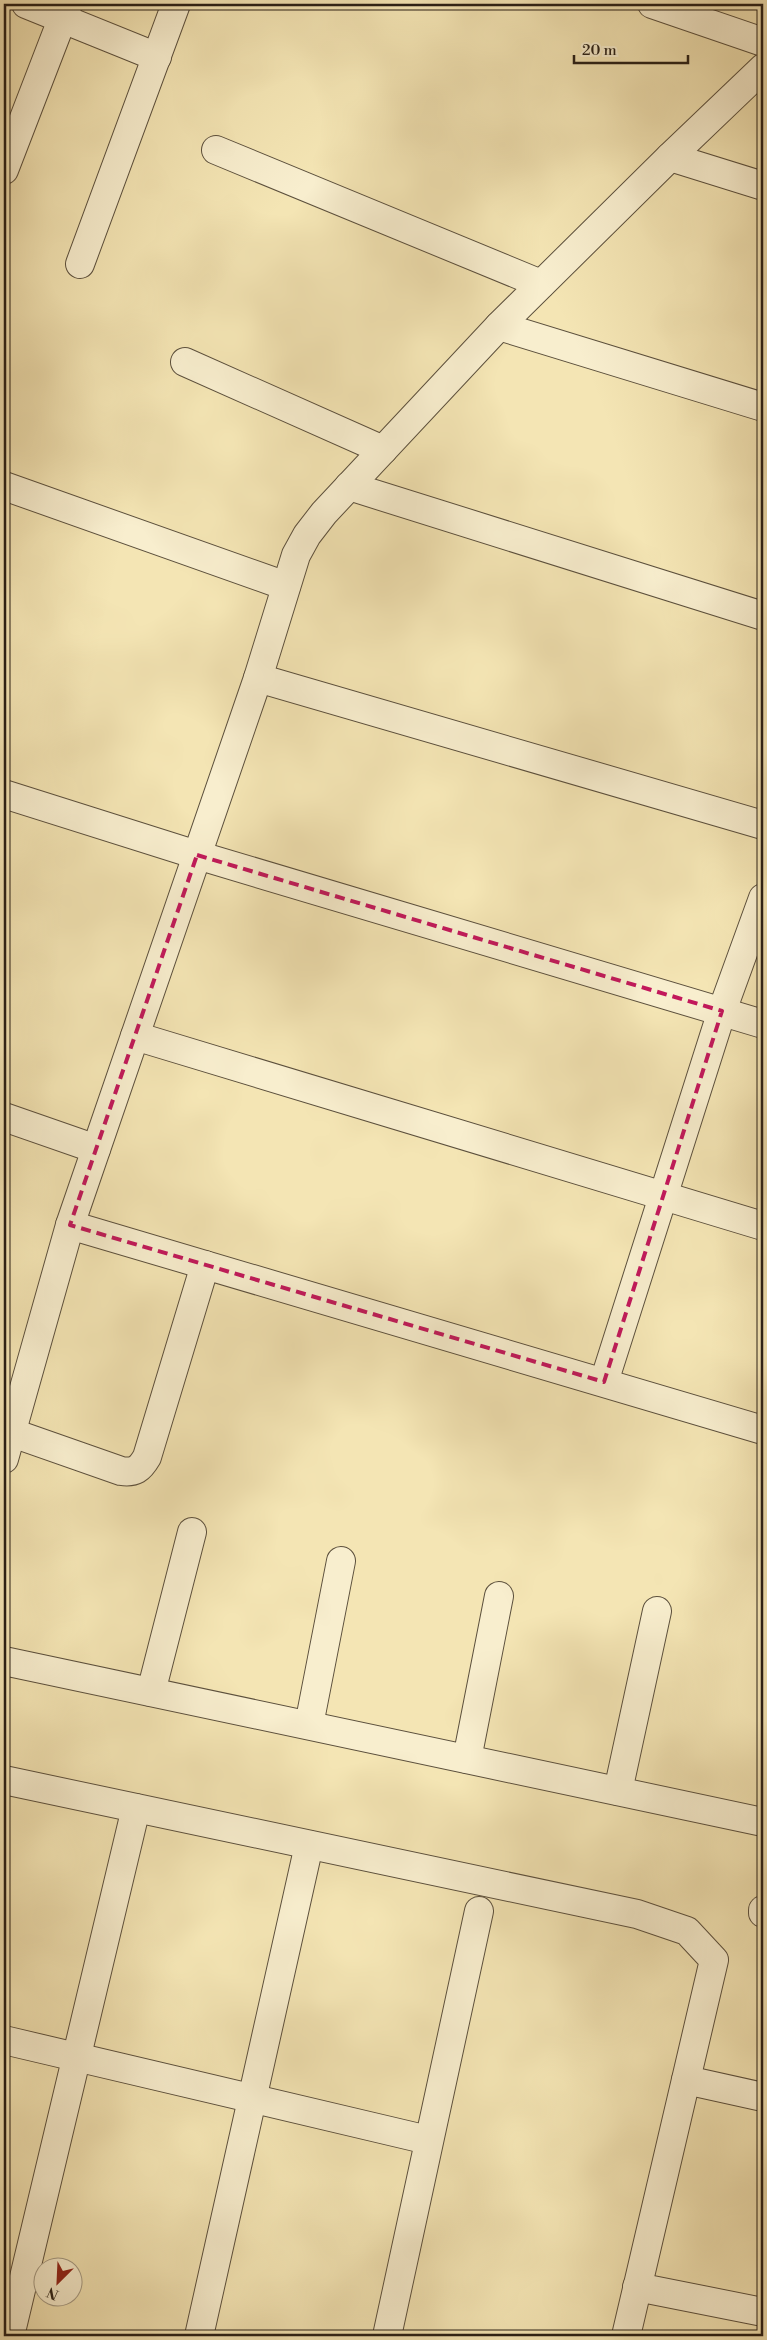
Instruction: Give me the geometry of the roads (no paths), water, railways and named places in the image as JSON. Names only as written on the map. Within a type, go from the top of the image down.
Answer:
[{"type":"street","points":[[26,4],[65,12],[157,57]]},
{"type":"street","points":[[80,264],[176,4]]},
{"type":"street","points":[[652,4],[763,42]]},
{"type":"street","points":[[4,170],[65,12]]},
{"type":"street","points":[[4,1459],[8,1431],[70,1225],[258,678],[296,554],[307,534],[349,486],[499,326],[763,68]]},
{"type":"street","points":[[216,150],[541,284]]},
{"type":"street","points":[[670,157],[763,186]]},
{"type":"street","points":[[499,326],[763,407]]},
{"type":"street","points":[[184,362],[383,450]]},
{"type":"street","points":[[4,486],[286,586]]},
{"type":"street","points":[[349,486],[763,616]]},
{"type":"street","points":[[258,678],[763,825]]},
{"type":"street","points":[[4,794],[198,855],[763,1024]]},
{"type":"street","points":[[604,1382],[722,1012],[763,898]]},
{"type":"street","points":[[135,1036],[763,1226]]},
{"type":"street","points":[[4,1117],[96,1149]]},
{"type":"street","points":[[70,1225],[763,1430]]},
{"type":"street","points":[[8,1431],[121,1471],[132,1472],[140,1468],[147,1457],[205,1265]]},
{"type":"street","points":[[151,1692],[192,1532]]},
{"type":"street","points":[[309,1725],[341,1561]]},
{"type":"street","points":[[467,1759],[499,1596]]},
{"type":"street","points":[[618,1791],[657,1611]]},
{"type":"street","points":[[4,1661],[763,1822]]},
{"type":"street","points":[[4,1780],[637,1914],[687,1931],[714,1960],[626,2336]]},
{"type":"street","points":[[10,2336],[136,1808]]},
{"type":"street","points":[[199,2336],[309,1844]]},
{"type":"street","points":[[387,2336],[479,1911]]},
{"type":"street","points":[[4,2040],[428,2140]]},
{"type":"street","points":[[686,2080],[763,2097]]},
{"type":"street","points":[[638,2287],[763,2312]]}]
